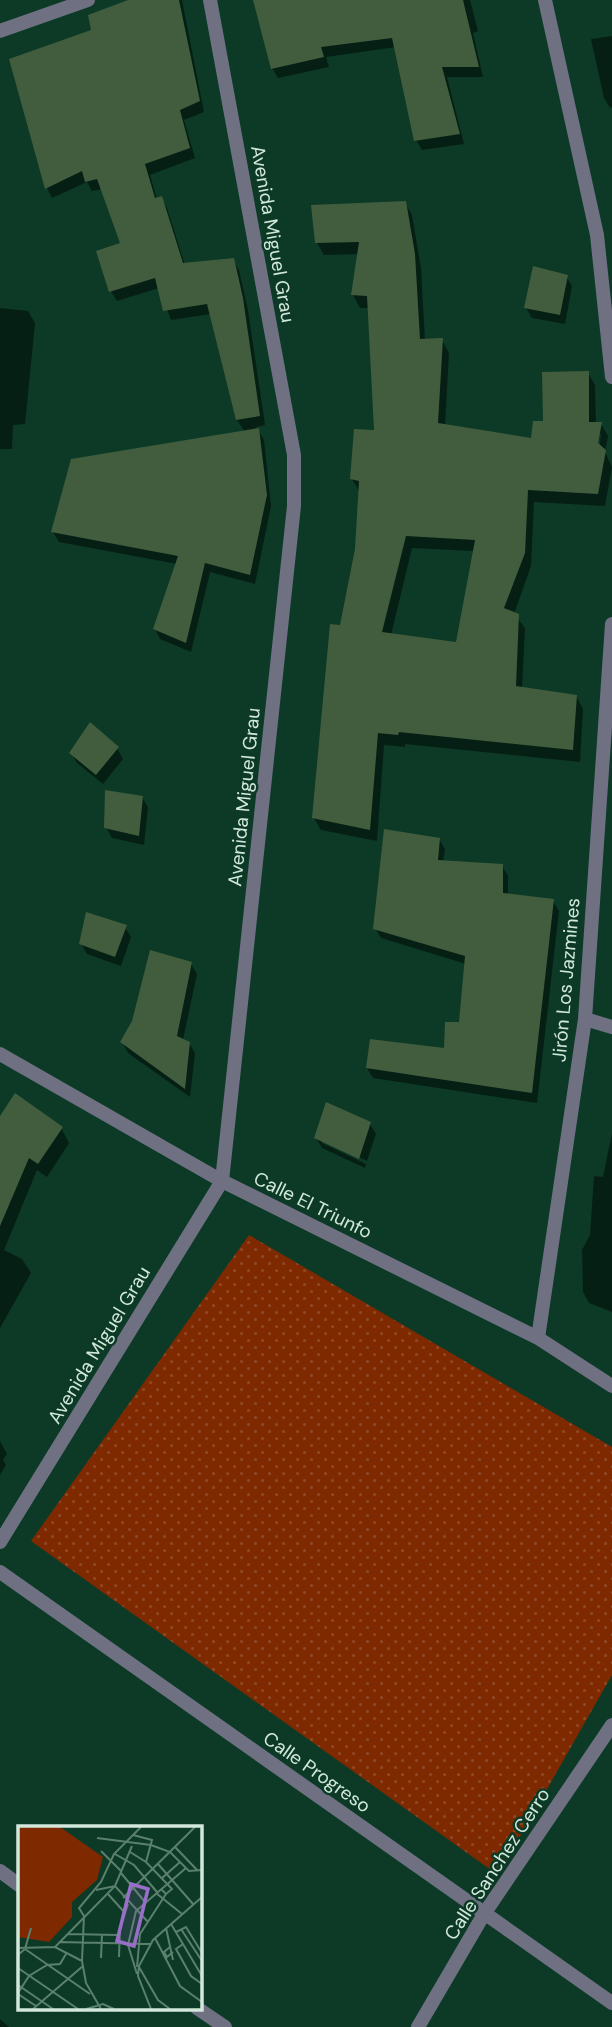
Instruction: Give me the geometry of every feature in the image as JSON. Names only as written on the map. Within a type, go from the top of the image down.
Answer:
[{"type":"street","points":[[0,31],[88,0]]},
{"type":"street","name":"Avenida Miguel Grau","points":[[0,1542],[222,1181],[294,506],[294,455],[210,0]]},
{"type":"street","points":[[545,0],[597,235],[612,377]]},
{"type":"street","points":[[597,235],[612,231]]},
{"type":"street","name":"Jirón Los Jazmines","points":[[538,1338],[585,1020],[612,624]]},
{"type":"street","points":[[585,1020],[612,1027]]},
{"type":"street","name":"Calle El Triunfo","points":[[0,1054],[222,1181],[538,1338],[612,1386]]},
{"type":"street","name":"Calle Progreso","points":[[0,1572],[612,2003]]},
{"type":"street","name":"Calle Sanchez Cerro","points":[[418,2027],[484,1914],[612,1724]]},
{"type":"street","points":[[0,1871],[18,1884]]},
{"type":"street","points":[[200,2010],[225,2027]]},
{"type":"shaded area","points":[[249,1235],[612,1447],[612,1675],[498,1875],[31,1541]]},
{"type":"building","points":[[128,0],[179,0],[200,101],[180,110],[190,148],[145,164],[155,198],[162,196],[183,263],[234,258],[243,298],[260,416],[236,420],[207,304],[163,311],[155,278],[109,292],[96,251],[120,243],[97,179],[85,182],[82,171],[45,189],[9,59],[91,30],[88,15]]},
{"type":"building","points":[[253,0],[463,0],[479,67],[442,67],[460,134],[414,141],[392,38],[321,47],[324,57],[271,69]]},
{"type":"building","points":[[406,201],[415,254],[420,339],[443,338],[438,423],[531,438],[533,421],[543,421],[542,372],[589,371],[589,422],[602,422],[598,443],[606,450],[598,494],[528,490],[525,553],[504,608],[519,614],[516,686],[577,695],[573,750],[399,732],[398,735],[378,733],[370,830],[312,818],[330,624],[340,625],[355,549],[359,481],[350,479],[354,429],[374,430],[367,296],[351,295],[359,242],[315,243],[311,205]],"holes":[[[406,536],[475,540],[456,642],[382,632]]]},
{"type":"building","points":[[533,266],[568,275],[560,315],[524,308]]},
{"type":"building","points":[[259,428],[267,495],[250,575],[205,563],[186,643],[153,629],[178,556],[51,532],[71,459]]},
{"type":"building","points":[[90,722],[119,747],[96,775],[69,753]]},
{"type":"building","points":[[105,790],[143,796],[139,836],[104,828]]},
{"type":"building","points":[[384,829],[440,838],[438,860],[503,864],[503,893],[554,899],[532,1093],[366,1068],[370,1039],[444,1048],[445,1022],[459,1022],[465,956],[373,929]]},
{"type":"building","points":[[86,912],[127,925],[115,957],[79,944]]},
{"type":"building","points":[[150,950],[192,962],[177,1036],[190,1042],[185,1089],[120,1042],[132,1021]]},
{"type":"building","points":[[15,1093],[63,1127],[38,1164],[29,1158],[0,1226],[0,1116]]},
{"type":"building","points":[[326,1102],[371,1122],[359,1159],[314,1138]]}]
